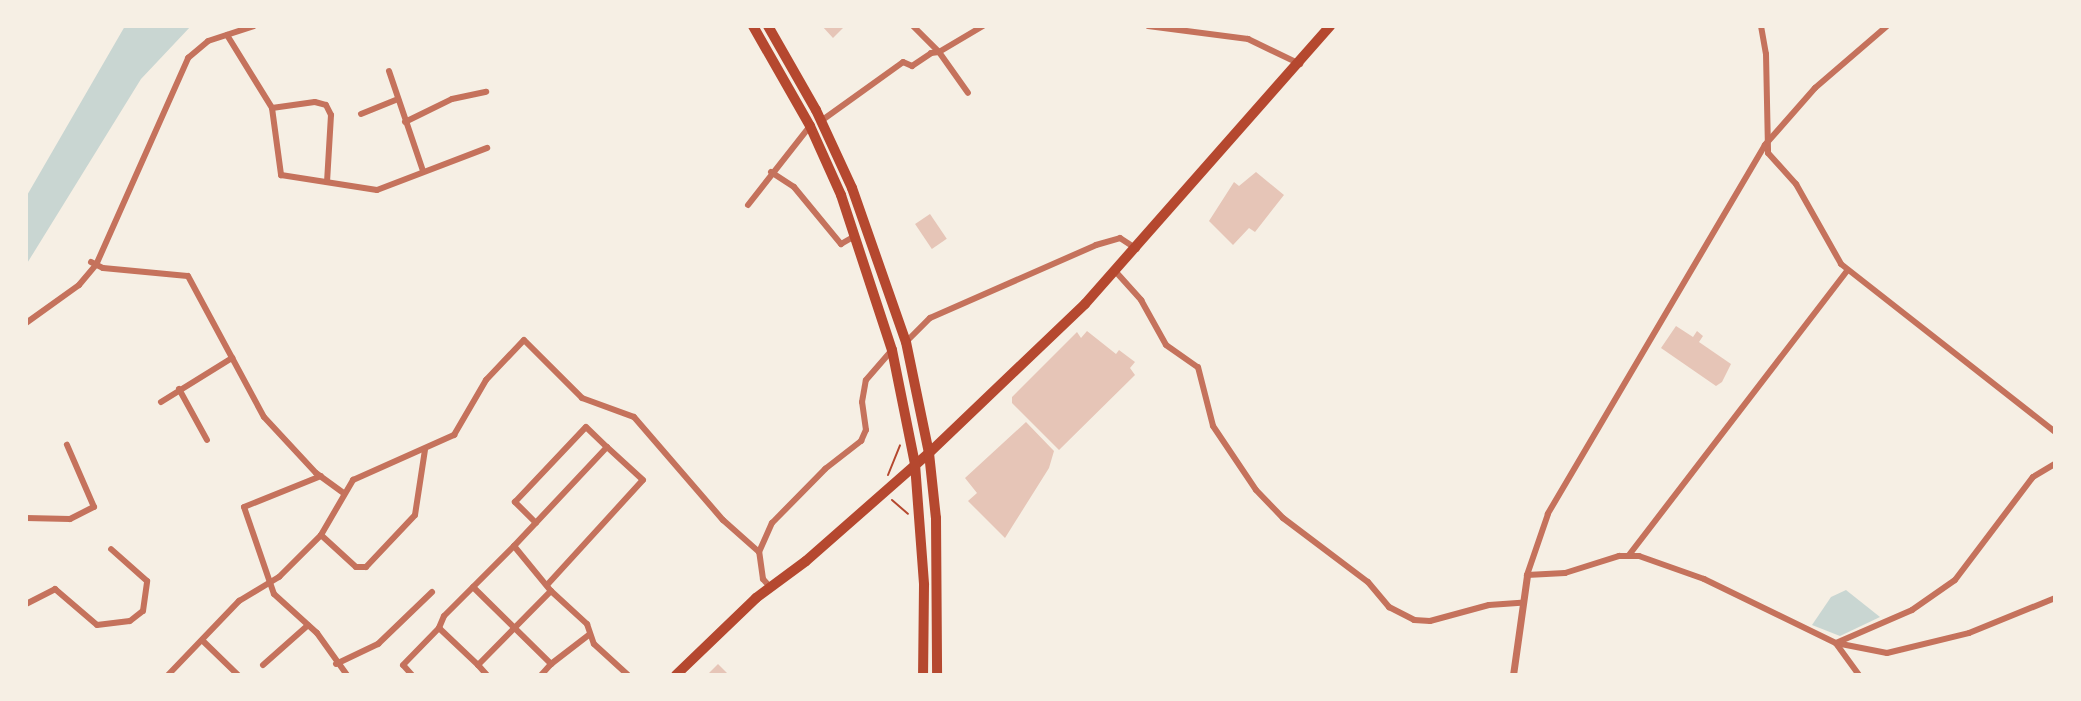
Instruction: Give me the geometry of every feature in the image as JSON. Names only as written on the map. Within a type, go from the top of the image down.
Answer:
[{"type":"main road","points":[[753,26],[810,126],[857,236],[892,350],[915,464],[924,585],[923,675]]},
{"type":"main road","points":[[768,26],[821,121],[868,227],[906,342],[929,453],[939,553],[937,675]]},
{"type":"main road","points":[[676,675],[771,588],[929,453],[1116,272],[1300,64],[1330,26]]},
{"type":"street","points":[[26,323],[79,285],[94,263],[188,58],[208,41],[254,26]]},
{"type":"street","points":[[913,26],[939,52],[968,93]]},
{"type":"street","points":[[821,121],[903,62],[912,65],[983,26]]},
{"type":"street","points":[[1148,26],[1248,39],[1300,64]]},
{"type":"street","points":[[1761,26],[1766,54],[1765,145],[1796,184],[1847,271],[2055,432]]},
{"type":"street","points":[[1513,675],[1527,575],[1548,514],[1765,145],[1815,88],[1887,26]]},
{"type":"street","points":[[227,35],[272,108],[281,175],[377,190],[486,148]]},
{"type":"street","points":[[389,71],[424,171]]},
{"type":"street","points":[[405,122],[453,99],[486,92]]},
{"type":"street","points":[[361,114],[398,99]]},
{"type":"street","points":[[272,108],[315,102],[326,105],[331,115],[327,182]]},
{"type":"street","points":[[748,205],[771,172],[810,126]]},
{"type":"street","points":[[771,172],[793,187],[841,244],[857,236]]},
{"type":"street","points":[[906,342],[930,318],[1096,245],[1120,238],[1138,249]]},
{"type":"street","points":[[94,263],[188,276],[264,417],[320,476],[344,493]]},
{"type":"street","points":[[1629,555],[1847,271]]},
{"type":"street","points":[[1116,272],[1141,300],[1166,345],[1198,367],[1213,426],[1256,490],[1283,518],[1368,582],[1389,607],[1414,620],[1430,621],[1489,605],[1521,603]]},
{"type":"street","points":[[168,675],[239,601],[269,584],[321,535],[353,480],[425,450],[462,427],[486,380],[524,340],[582,398],[634,417],[723,520],[759,552]]},
{"type":"street","points":[[771,588],[763,579],[759,552],[772,523],[825,469],[861,441],[866,430],[862,402],[866,380],[892,350]]},
{"type":"street","points":[[161,402],[232,358]]},
{"type":"street","points":[[179,389],[207,440]]},
{"type":"street","points":[[478,665],[514,629],[643,480],[586,427],[514,502],[536,523]]},
{"type":"street","points":[[26,518],[70,519],[94,507],[66,445]]},
{"type":"street","points":[[412,675],[403,665],[439,628],[444,616],[607,447]]},
{"type":"street","points":[[321,535],[356,567],[366,567],[415,515],[425,450]]},
{"type":"street","points":[[1836,643],[1912,610],[1955,580],[2033,477],[2055,464]]},
{"type":"street","points":[[320,476],[244,507],[269,584],[327,644],[337,664],[347,675]]},
{"type":"street","points":[[514,546],[549,588],[587,624],[594,644],[628,675]]},
{"type":"street","points":[[26,604],[54,589],[97,625],[130,621],[143,611],[147,581],[111,550]]},
{"type":"street","points":[[1527,575],[1565,573],[1629,555],[1693,575],[1836,643],[1901,652],[1992,625],[2055,598]]},
{"type":"street","points":[[473,587],[551,664]]},
{"type":"street","points":[[337,664],[378,644],[432,592]]},
{"type":"street","points":[[263,665],[308,625]]},
{"type":"street","points":[[439,628],[487,675]]},
{"type":"street","points":[[541,675],[590,634]]},
{"type":"street","points":[[204,640],[237,675]]},
{"type":"street","points":[[1836,643],[1860,675]]},
{"type":"shaded area","points":[[125,26],[191,26],[141,79],[26,265],[26,197]]},
{"type":"shaded area","points":[[1846,590],[1880,617],[1840,636],[1812,625],[1831,597]]},
{"type":"building","points":[[822,26],[845,26],[833,38]]},
{"type":"building","points":[[1256,172],[1284,195],[1255,232],[1249,228],[1233,245],[1209,221],[1234,182],[1239,186]]},
{"type":"building","points":[[930,214],[947,239],[932,249],[915,224]]},
{"type":"building","points":[[1676,326],[1693,337],[1697,331],[1703,336],[1699,342],[1731,364],[1722,382],[1716,386],[1661,348]]},
{"type":"building","points":[[1087,331],[1116,354],[1119,350],[1135,362],[1130,368],[1135,375],[1059,450],[1012,403],[1012,397],[1077,332],[1081,338]]},
{"type":"building","points":[[1026,422],[1054,451],[1049,468],[1005,538],[968,501],[977,493],[965,478]]},
{"type":"building","points":[[718,664],[729,675],[707,675]]}]
